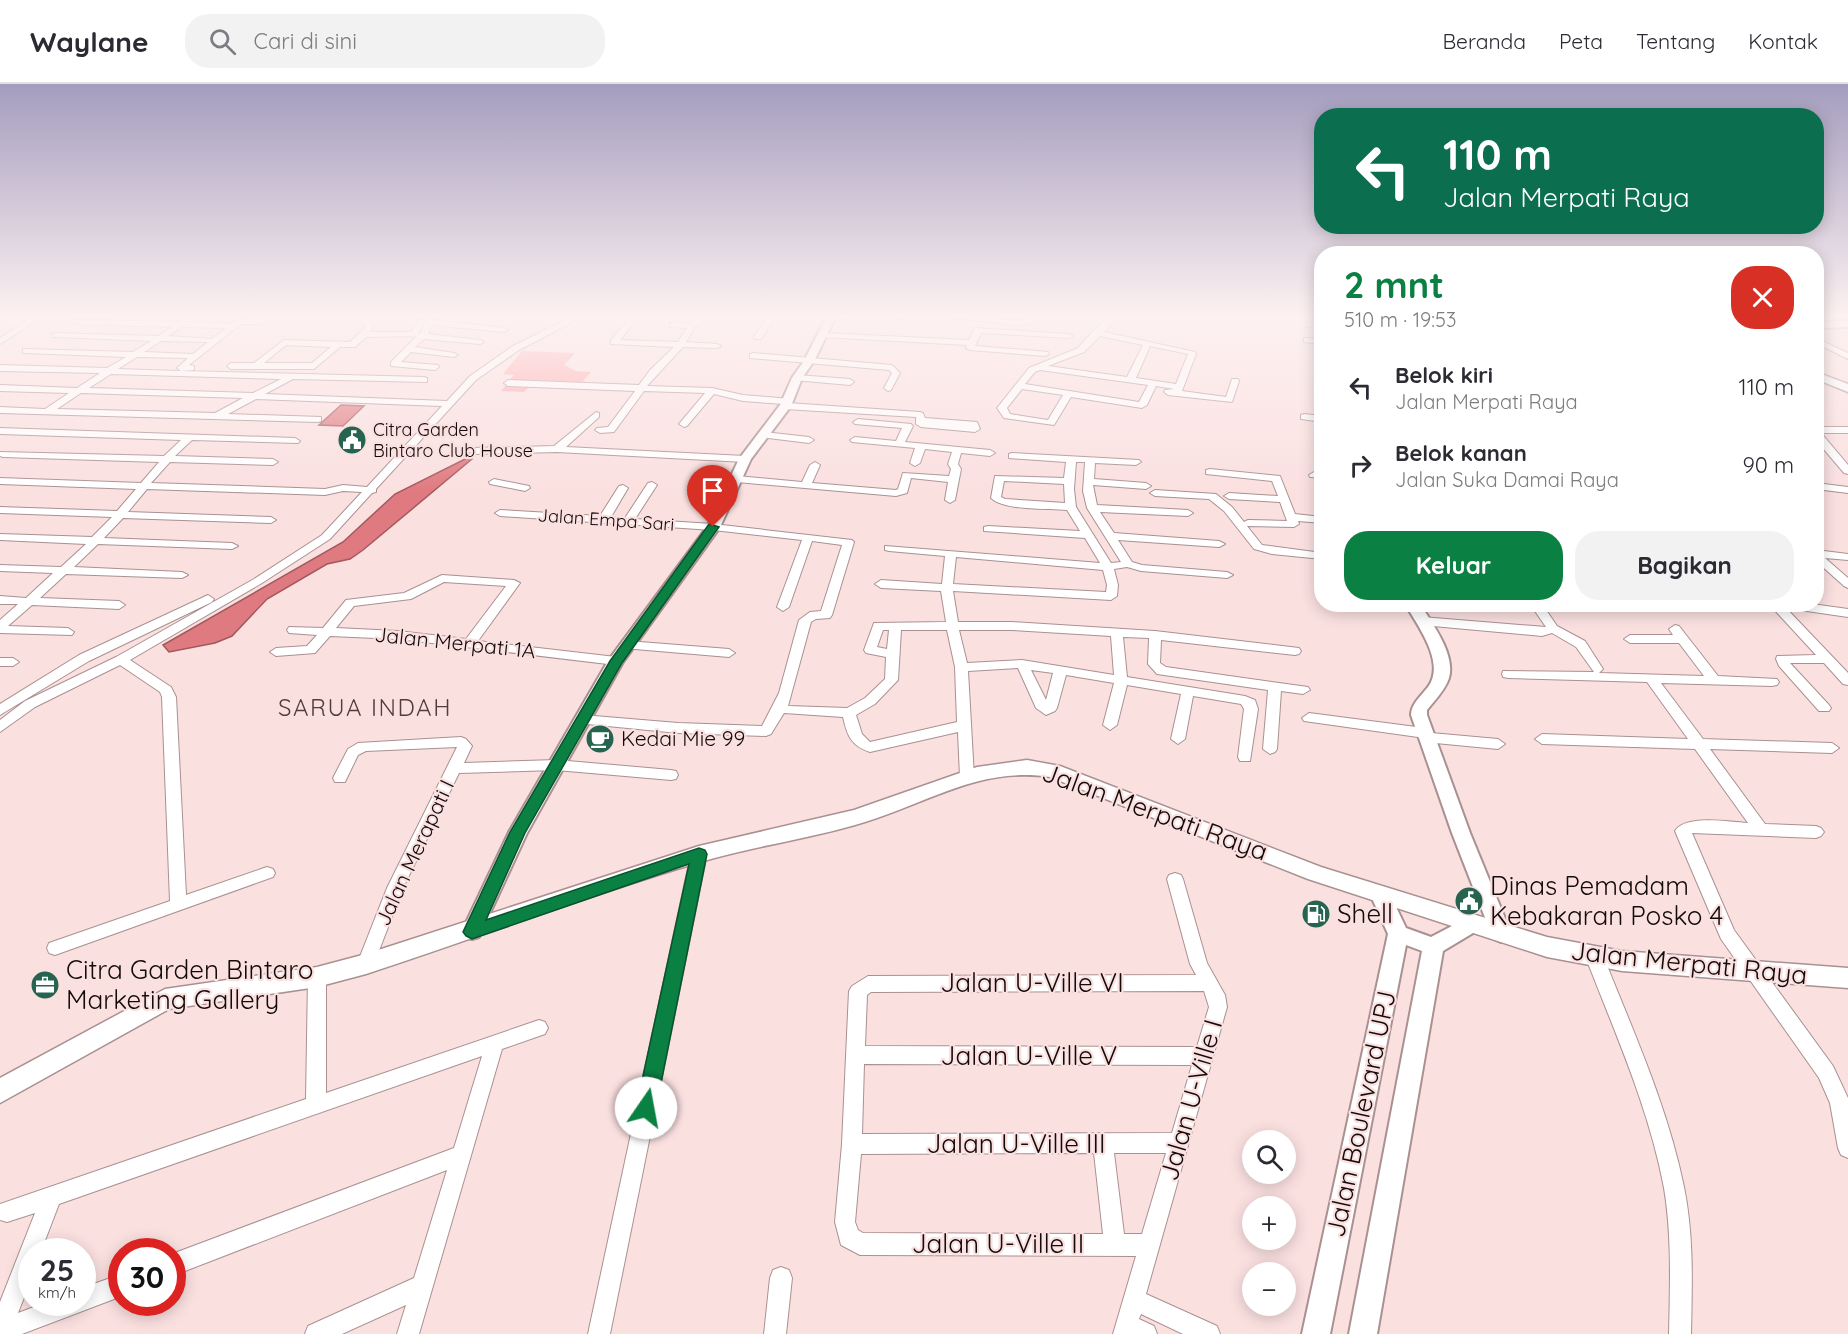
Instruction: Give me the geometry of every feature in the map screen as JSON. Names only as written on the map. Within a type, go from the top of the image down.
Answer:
[{"type":"main road","points":[[1824,378],[1848,388]]},
{"type":"main road","name":"Jalan Merpati Raya","points":[[0,1091],[165,999],[317,977],[366,964],[472,932],[699,854],[854,818],[898,805],[984,769],[1016,765],[1053,771],[1381,896],[1501,933],[1595,958],[1848,978]]},
{"type":"street","points":[[46,412],[104,374]]},
{"type":"street","points":[[231,374],[424,380]]},
{"type":"street","points":[[2,720],[84,658],[258,582],[326,537],[479,374]]},
{"type":"street","points":[[600,430],[611,430],[651,374]]},
{"type":"street","points":[[472,932],[518,832],[616,661],[713,527],[745,459],[786,403],[800,374]]},
{"type":"street","points":[[888,388],[895,374]]},
{"type":"street","points":[[1028,374],[1002,405],[1004,410],[1054,418],[1068,395]]},
{"type":"street","points":[[1084,374],[1229,400],[1235,381]]},
{"type":"street","points":[[1130,381],[1133,374]]},
{"type":"street","points":[[1178,390],[1184,374]]},
{"type":"street","points":[[217,416],[292,376]]},
{"type":"street","points":[[797,378],[850,382]]},
{"type":"street","points":[[508,383],[582,388],[642,387],[712,391],[786,403],[920,415],[921,424],[975,429],[974,424],[921,420]]},
{"type":"street","points":[[1019,386],[1142,405],[1152,387]]},
{"type":"street","points":[[0,388],[451,402]]},
{"type":"street","points":[[684,424],[712,391]]},
{"type":"street","points":[[0,410],[318,419]]},
{"type":"street","points":[[557,449],[596,415]]},
{"type":"street","points":[[1304,417],[1314,418]]},
{"type":"street","points":[[858,422],[908,426],[899,444]]},
{"type":"street","points":[[1824,431],[1848,430]]},
{"type":"street","points":[[0,431],[295,441]]},
{"type":"street","points":[[764,435],[809,440]]},
{"type":"street","points":[[0,627],[65,570],[120,514],[164,459],[190,437]]},
{"type":"street","points":[[855,440],[990,453]]},
{"type":"street","points":[[1824,441],[1848,471]]},
{"type":"street","points":[[915,463],[921,446]]},
{"type":"street","points":[[473,451],[557,449],[745,459]]},
{"type":"street","points":[[950,500],[956,469],[953,464],[957,450]]},
{"type":"street","points":[[3,454],[273,462]]},
{"type":"street","points":[[1012,456],[1136,462]]},
{"type":"street","points":[[881,584],[1108,597],[1113,593],[1109,566],[1071,507],[1069,481],[1071,459]]},
{"type":"street","points":[[1090,460],[1089,482],[1092,508],[1126,564]]},
{"type":"street","points":[[806,484],[815,465]]},
{"type":"street","points":[[1210,472],[1271,475],[1276,478],[1294,522],[1292,525],[1248,523]]},
{"type":"street","points":[[737,479],[896,493],[903,491],[907,475],[953,479]]},
{"type":"street","points":[[1069,481],[1003,477],[998,480],[996,498],[1004,502],[1071,507]]},
{"type":"street","points":[[0,481],[326,492],[336,495],[368,493]]},
{"type":"street","points":[[494,482],[525,488]]},
{"type":"street","points":[[1089,482],[1212,496],[1228,509],[1258,547],[1272,551],[1314,555]]},
{"type":"street","points":[[629,520],[652,485]]},
{"type":"street","points":[[1824,487],[1848,490]]},
{"type":"street","points":[[604,519],[623,488]]},
{"type":"street","points":[[1229,496],[1284,499]]},
{"type":"street","points":[[1092,508],[1188,513]]},
{"type":"street","points":[[0,510],[271,520]]},
{"type":"street","name":"Jalan Empa Sari","points":[[500,513],[713,527],[848,543],[826,615],[814,615],[805,620],[789,677],[772,724],[766,731],[582,720]]},
{"type":"street","points":[[1292,517],[1314,519]]},
{"type":"street","points":[[988,529],[1089,535]]},
{"type":"street","points":[[1110,536],[1219,544]]},
{"type":"street","points":[[0,537],[232,546]]},
{"type":"street","points":[[783,607],[808,538]]},
{"type":"street","points":[[889,548],[1109,566],[1126,564],[1141,568],[1227,575]]},
{"type":"street","points":[[951,554],[947,587],[961,667],[962,726],[967,777]]},
{"type":"street","points":[[1824,555],[1848,557]]},
{"type":"street","points":[[1824,562],[1848,584]]},
{"type":"street","points":[[0,568],[182,575]]},
{"type":"street","points":[[276,652],[307,652],[313,648],[350,603],[407,596],[442,578],[514,583],[468,645]]},
{"type":"street","points":[[0,600],[119,605]]},
{"type":"street","points":[[2,720],[53,691],[121,660],[199,608]]},
{"type":"street","points":[[1824,610],[1848,613]]},
{"type":"street","points":[[1417,612],[1438,652],[1442,671],[1440,679],[1419,709],[1425,735],[1501,933]]},
{"type":"street","points":[[1541,612],[1553,629],[1579,641],[1597,669]]},
{"type":"street","points":[[1783,612],[1848,681]]},
{"type":"street","points":[[1422,621],[1542,632],[1553,629]]},
{"type":"street","points":[[892,654],[870,650],[878,626],[1012,626],[1155,635],[1295,651]]},
{"type":"street","points":[[788,710],[849,713],[870,701],[888,685],[895,626]]},
{"type":"street","points":[[0,627],[68,632]]},
{"type":"street","name":"Jalan Merpati 1A","points":[[292,630],[398,635],[616,661]]},
{"type":"street","points":[[1110,725],[1121,681],[1117,634]]},
{"type":"street","points":[[1630,639],[1679,634],[1713,679]]},
{"type":"street","points":[[1155,635],[1154,663],[1162,671],[1303,690]]},
{"type":"street","points":[[627,645],[729,653]]},
{"type":"street","points":[[1824,708],[1785,666],[1782,659],[1827,659]]},
{"type":"street","points":[[121,660],[166,690],[169,697],[178,904]]},
{"type":"street","points":[[961,667],[1022,664],[1188,690],[1250,703],[1245,757]]},
{"type":"street","points":[[1022,664],[1046,710],[1050,708],[1061,669]]},
{"type":"street","points":[[1508,674],[1772,682]]},
{"type":"street","points":[[1651,678],[1760,828]]},
{"type":"street","points":[[1270,749],[1275,686]]},
{"type":"street","points":[[1178,739],[1188,690]]},
{"type":"street","points":[[849,713],[855,738],[862,745],[870,747],[962,726]]},
{"type":"street","points":[[1309,718],[1498,744]]},
{"type":"street","points":[[1542,739],[1832,748]]},
{"type":"street","name":"Jalan Merapati I","points":[[340,778],[353,752],[363,746],[464,743],[455,768],[395,888],[366,964]]},
{"type":"street","points":[[455,768],[556,765],[671,775]]},
{"type":"street","points":[[1816,832],[1691,826],[1683,831],[1727,934],[1826,1072],[1840,1102],[1848,1148]]},
{"type":"street","points":[[598,1334],[699,854]]},
{"type":"street","points":[[55,948],[267,873]]},
{"type":"street","name":"Jalan U-Ville I","points":[[1132,1331],[1134,1300],[1218,1007],[1215,995],[1199,964],[1175,879]]},
{"type":"street","points":[[1381,896],[1398,934],[1433,946],[1471,924]]},
{"type":"street","name":"Jalan Boulevard UPJ","points":[[1316,1334],[1398,934]]},
{"type":"street","name":"Jalan Boulevard UPJ","points":[[1364,1334],[1433,946]]},
{"type":"street","points":[[1595,958],[1650,1098],[1674,1188],[1682,1268],[1680,1334]]},
{"type":"street","points":[[316,1106],[317,977]]},
{"type":"street","name":"Jalan U-Ville VI","points":[[854,1055],[858,991],[868,984],[1207,983]]},
{"type":"street","points":[[7,1212],[540,1028]]},
{"type":"street","points":[[408,1334],[495,1043]]},
{"type":"street","points":[[852,1144],[854,1055]]},
{"type":"street","name":"Jalan U-Ville V","points":[[854,1055],[1204,1056]]},
{"type":"street","points":[[1103,1143],[1115,1244]]},
{"type":"street","name":"Jalan U-Ville III","points":[[852,1144],[1179,1143]]},
{"type":"street","name":"Jalan U-Ville II","points":[[852,1144],[844,1222],[849,1237],[860,1244],[1150,1245]]},
{"type":"street","points":[[186,1260],[461,1155]]},
{"type":"street","points":[[0,1331],[51,1197]]},
{"type":"street","points":[[775,1334],[781,1278]]},
{"type":"street","points":[[316,1334],[422,1286]]},
{"type":"street","points":[[1134,1300],[1209,1334]]},
{"type":"street","points":[[0,1331],[39,1316]]},
{"type":"shaded area","points":[[507,374],[589,374],[578,387],[532,384],[524,392],[501,391],[514,375]]},
{"type":"shaded area","points":[[341,405],[364,406],[343,426],[319,425]]},
{"type":"shaded area","points":[[467,458],[472,459],[363,550],[350,559],[327,564],[267,599],[232,636],[215,643],[169,652],[163,645],[343,542],[395,494]]},
{"type":"place","name":"Citra Garden Bintaro Club House","points":[[352,440]]},
{"type":"place","name":"Kedai Mie 99","points":[[600,739]]},
{"type":"place","name":"Dinas Pemadam Kebakaran Posko 4","points":[[1469,901]]},
{"type":"place","name":"Shell","points":[[1316,914]]},
{"type":"place","name":"Citra Garden Bintaro Marketing Gallery","points":[[45,985]]},
{"type":"district","name":"SARUA INDAH","points":[[365,708]]},
{"type":"route","points":[[646,1108],[699,854],[472,932],[518,832],[616,661],[713,527]]}]
